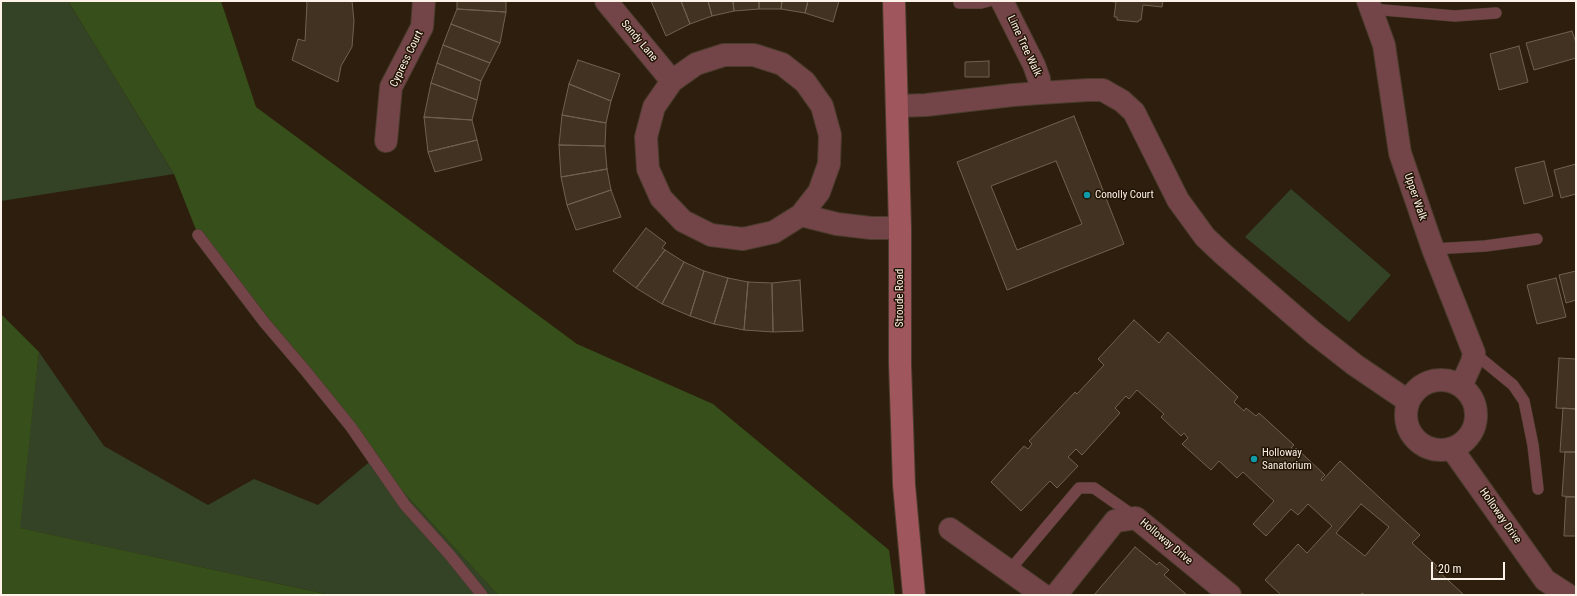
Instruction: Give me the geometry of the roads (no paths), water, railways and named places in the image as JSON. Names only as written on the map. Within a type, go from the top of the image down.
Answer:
[{"type":"street","name":"Cypress Court","points":[[386,141],[391,87],[422,27],[424,1]]},
{"type":"street","name":"Sandy Lane","points":[[606,1],[672,81]]},
{"type":"street","name":"Stroude Road","points":[[894,1],[898,106],[900,364],[904,477],[914,595]]},
{"type":"street","name":"Lime Tree Walk","points":[[1002,1],[1034,65],[1039,79],[1040,93]]},
{"type":"street","name":"Upper Walk","points":[[1370,5],[1384,46],[1400,153],[1433,249],[1474,353]]},
{"type":"street","points":[[724,55],[754,55],[782,64],[805,82],[822,106],[830,134],[829,164],[819,192],[800,215],[774,232],[743,239],[711,235],[683,221],[661,198],[648,169],[646,137],[654,107],[672,81],[696,64],[724,55]]},
{"type":"street","points":[[898,106],[926,105],[1005,95],[1103,90],[1122,101],[1134,112],[1178,200],[1205,237],[1314,333],[1355,365],[1408,401]]},
{"type":"street","points":[[800,215],[837,224],[871,228],[900,228]]},
{"type":"street","points":[[1462,386],[1474,353]]},
{"type":"street","points":[[1431,381],[1452,381],[1462,386],[1470,393],[1475,404],[1477,415],[1475,426],[1470,435],[1462,444],[1452,449],[1441,451],[1430,449],[1419,444],[1411,435],[1406,424],[1408,401],[1418,389],[1431,381]]},
{"type":"street","name":"Holloway Drive","points":[[1452,449],[1545,580],[1568,595]]},
{"type":"street","name":"Holloway Drive","points":[[1056,595],[1116,521],[1136,518],[1230,595]]},
{"type":"street","points":[[950,529],[1043,595]]},
{"type":"lane","points":[[959,3],[981,3],[989,1]]},
{"type":"lane","points":[[1370,5],[1455,16],[1496,13]]},
{"type":"lane","points":[[198,235],[264,322],[351,428],[404,505],[449,554],[482,595]]},
{"type":"lane","points":[[1433,249],[1485,246],[1536,238]]},
{"type":"lane","points":[[1474,353],[1513,385],[1524,401],[1533,445],[1538,489]]},
{"type":"lane","points":[[1008,571],[1079,488],[1094,488],[1136,518]]},
{"type":"place","name":"Conolly Court","points":[[1087,195]]},
{"type":"place","name":"Holloway Sanatorium","points":[[1254,459]]}]
